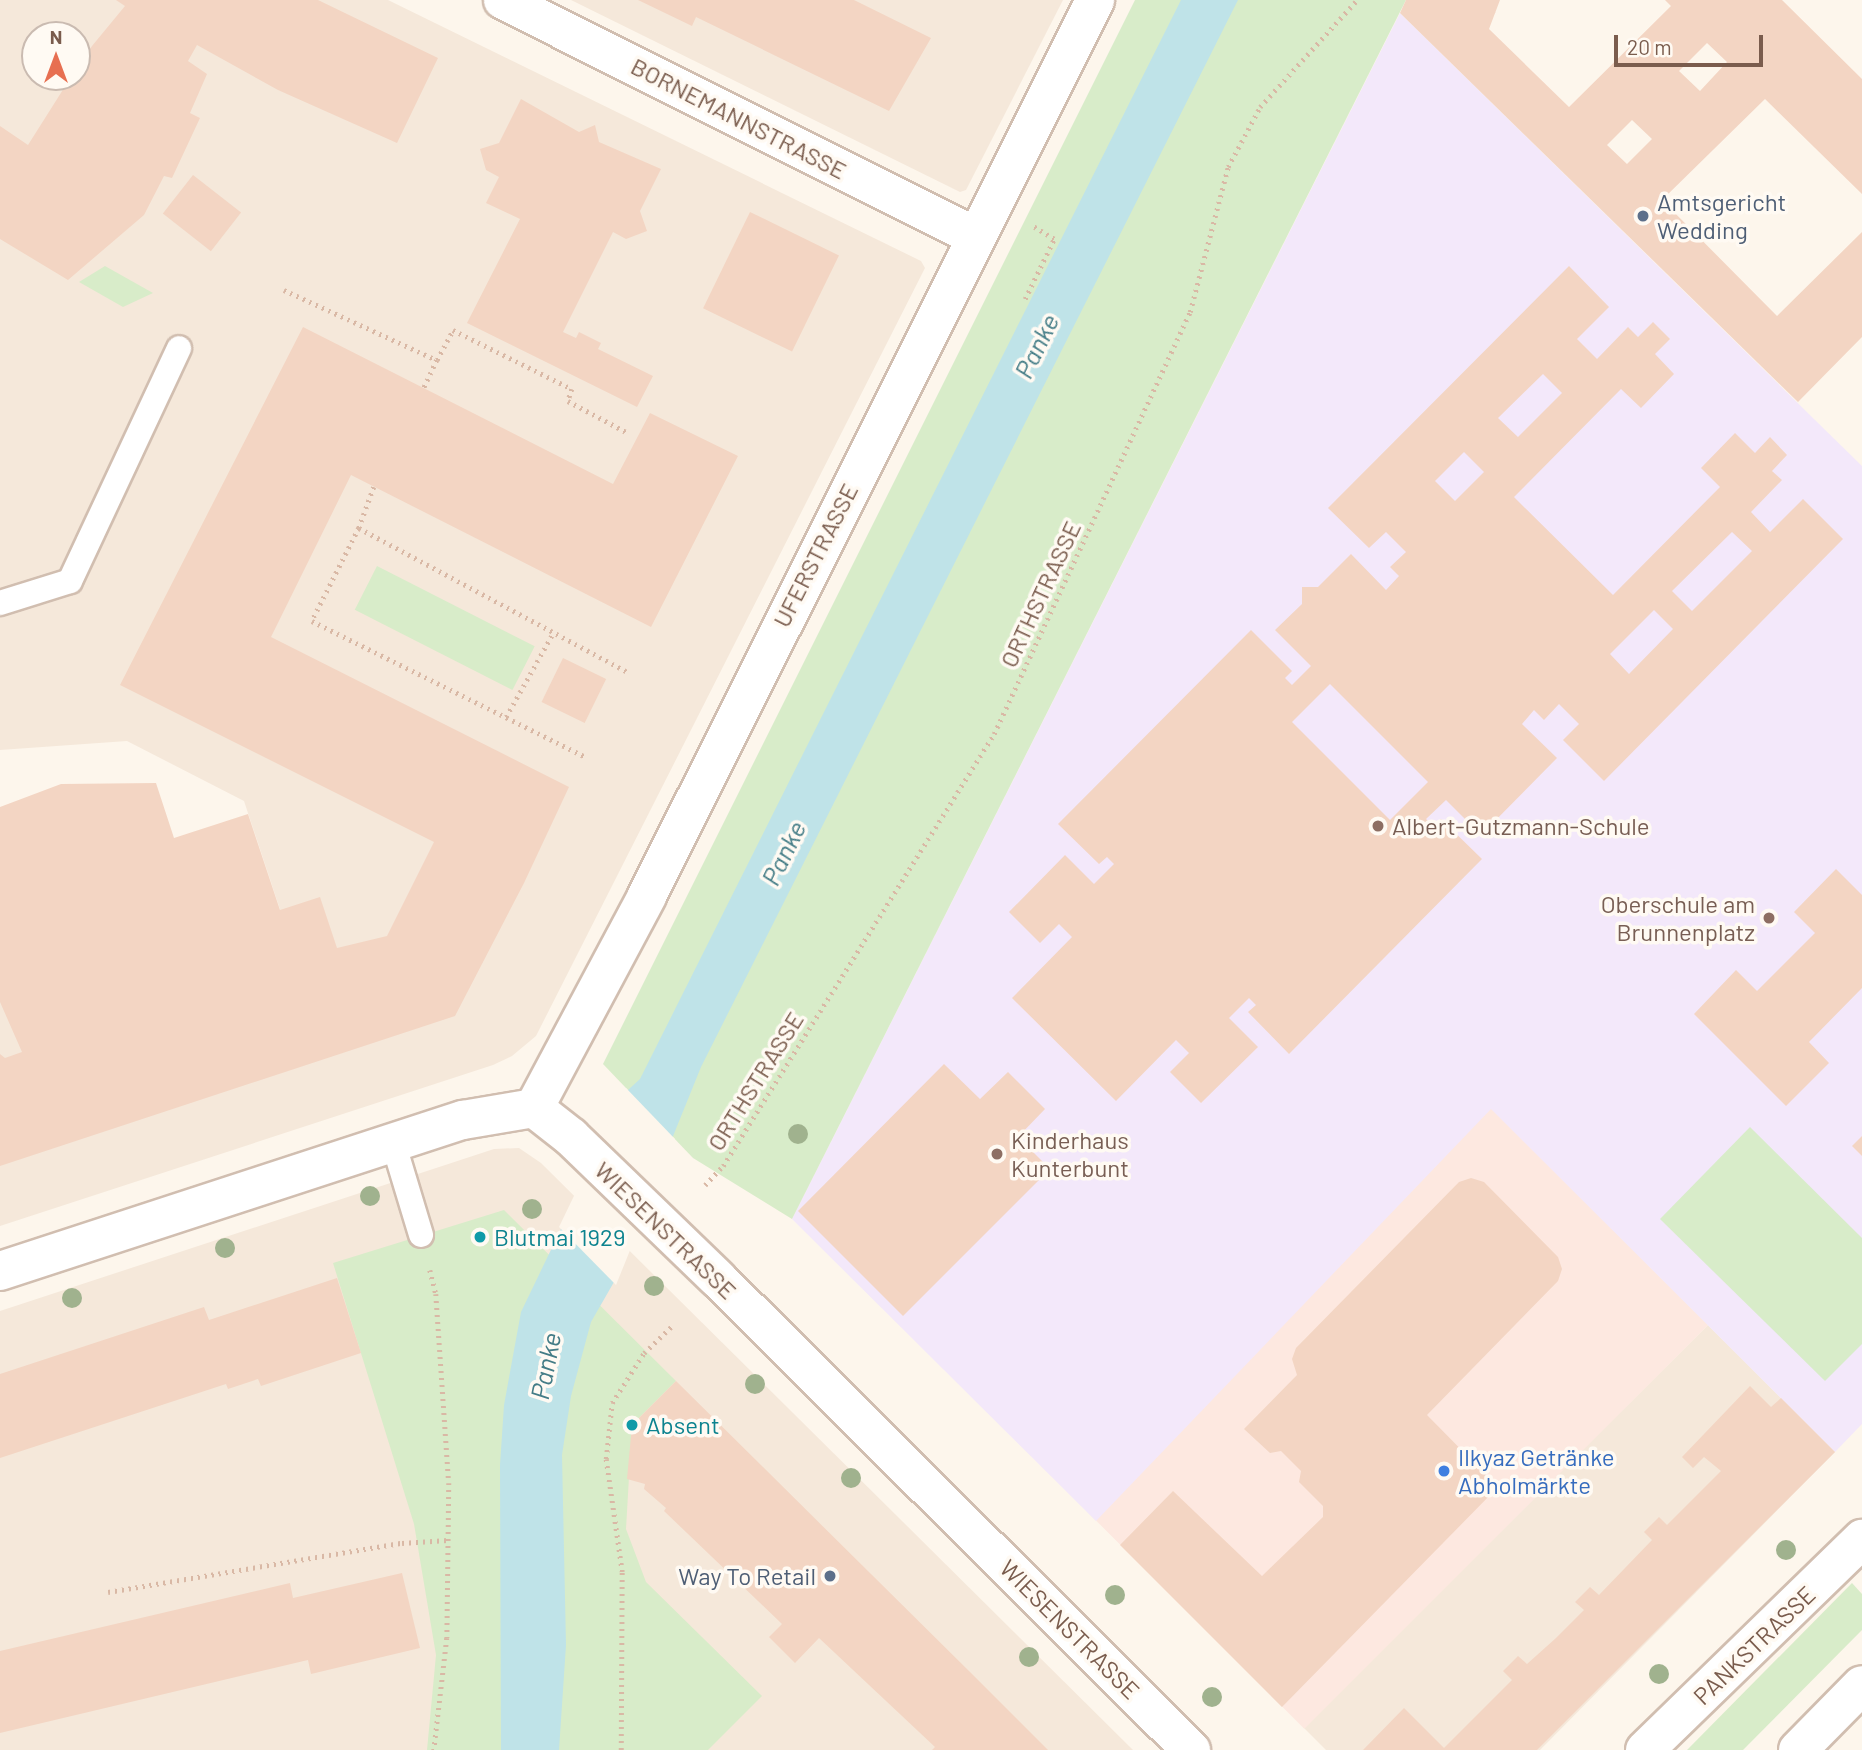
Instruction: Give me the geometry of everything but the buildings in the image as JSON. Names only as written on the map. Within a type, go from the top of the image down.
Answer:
[{"type":"street","name":"BORNEMANNSTRASSE","points":[[503,0],[975,236]]},
{"type":"street","name":"UFERSTRASSE","points":[[534,1108],[647,896],[1095,0]]},
{"type":"street","name":"WIESENSTRASSE","points":[[534,1108],[571,1137],[1191,1750]]},
{"type":"street","points":[[0,1270],[463,1120],[534,1108]]},
{"type":"street","name":"PANKSTRASSE","points":[[1645,1750],[1862,1539]]},
{"type":"street","points":[[1798,1750],[1862,1685]]},
{"type":"lane","points":[[0,603],[69,581],[180,348]]},
{"type":"lane","points":[[393,1142],[421,1235]]},
{"type":"path","name":"ORTHSTRASSE","points":[[705,1185],[723,1166],[994,734],[1190,312],[1228,167],[1260,107],[1357,0]]},
{"type":"path","points":[[992,202],[1054,239],[1025,299]]},
{"type":"path","points":[[284,290],[437,360]]},
{"type":"path","points":[[424,388],[453,330],[572,389],[568,401],[626,432]]},
{"type":"path","points":[[374,487],[359,528],[312,621],[584,756]]},
{"type":"path","points":[[359,528],[552,635],[627,672]]},
{"type":"path","points":[[506,717],[552,635]]},
{"type":"path","points":[[421,1235],[436,1294],[448,1540],[447,1638],[434,1750]]},
{"type":"path","points":[[621,1750],[622,1572],[606,1459],[612,1403],[643,1353],[674,1324]]},
{"type":"path","points":[[108,1592],[402,1543],[448,1540]]},
{"type":"shaded area","points":[[0,0],[388,0],[921,261],[925,268],[536,1036],[512,1056],[493,1065],[0,1226],[0,861],[329,1057],[244,801],[127,741],[0,750]]},
{"type":"shaded area","points":[[571,0],[1063,0],[966,190],[960,192]]},
{"type":"shaded area","name":"Albert-Gutzmann-Schule","points":[[1400,13],[1862,466],[1862,1424],[1835,1452],[1491,1109],[1096,1521],[792,1219]]},
{"type":"shaded area","points":[[1491,1108],[1708,1325],[1304,1729],[1087,1512]]},
{"type":"shaded area","points":[[519,1148],[541,1163],[1133,1750],[0,1750],[0,1311],[494,1149]]},
{"type":"shaded area","points":[[1708,1325],[1835,1452],[1540,1750],[1326,1750],[1303,1727]]},
{"type":"green space","points":[[1135,0],[1406,0],[792,1219],[693,1158],[603,1064]]},
{"type":"green space","points":[[105,266],[153,293],[123,307],[79,282]]},
{"type":"green space","points":[[377,566],[535,646],[512,690],[355,610]]},
{"type":"green space","points":[[1750,1127],[1862,1238],[1862,1344],[1825,1381],[1660,1219]]},
{"type":"green space","points":[[504,1210],[676,1381],[632,1425],[626,1529],[646,1582],[762,1696],[708,1750],[427,1750],[436,1655],[414,1524],[333,1263]]},
{"type":"green space","points":[[1852,1583],[1862,1594],[1862,1630],[1743,1750],[1687,1750]]},
{"type":"water","name":"Panke","points":[[1181,0],[1238,0],[701,1067],[614,1282],[591,1322],[571,1396],[562,1455],[566,1645],[559,1750],[501,1750],[500,1465],[504,1405],[521,1312],[628,1090],[640,1079]]},
{"type":"pier","points":[[626,1088],[675,1139],[616,1285],[559,1227]]},
{"type":"place","name":"Amtsgericht Wedding","points":[[1643,216]]},
{"type":"place","name":"Albert-Gutzmann-Schule","points":[[1378,826]]},
{"type":"place","name":"Oberschule am Brunnenplatz","points":[[1769,918]]},
{"type":"place","name":"Kinderhaus Kunterbunt","points":[[997,1154]]},
{"type":"place","name":"Blutmai 1929","points":[[480,1237]]},
{"type":"place","name":"Absent","points":[[632,1425]]},
{"type":"place","name":"Ilkyaz Getränke Abholmärkte","points":[[1444,1471]]},
{"type":"place","name":"Way To Retail","points":[[830,1576]]}]
